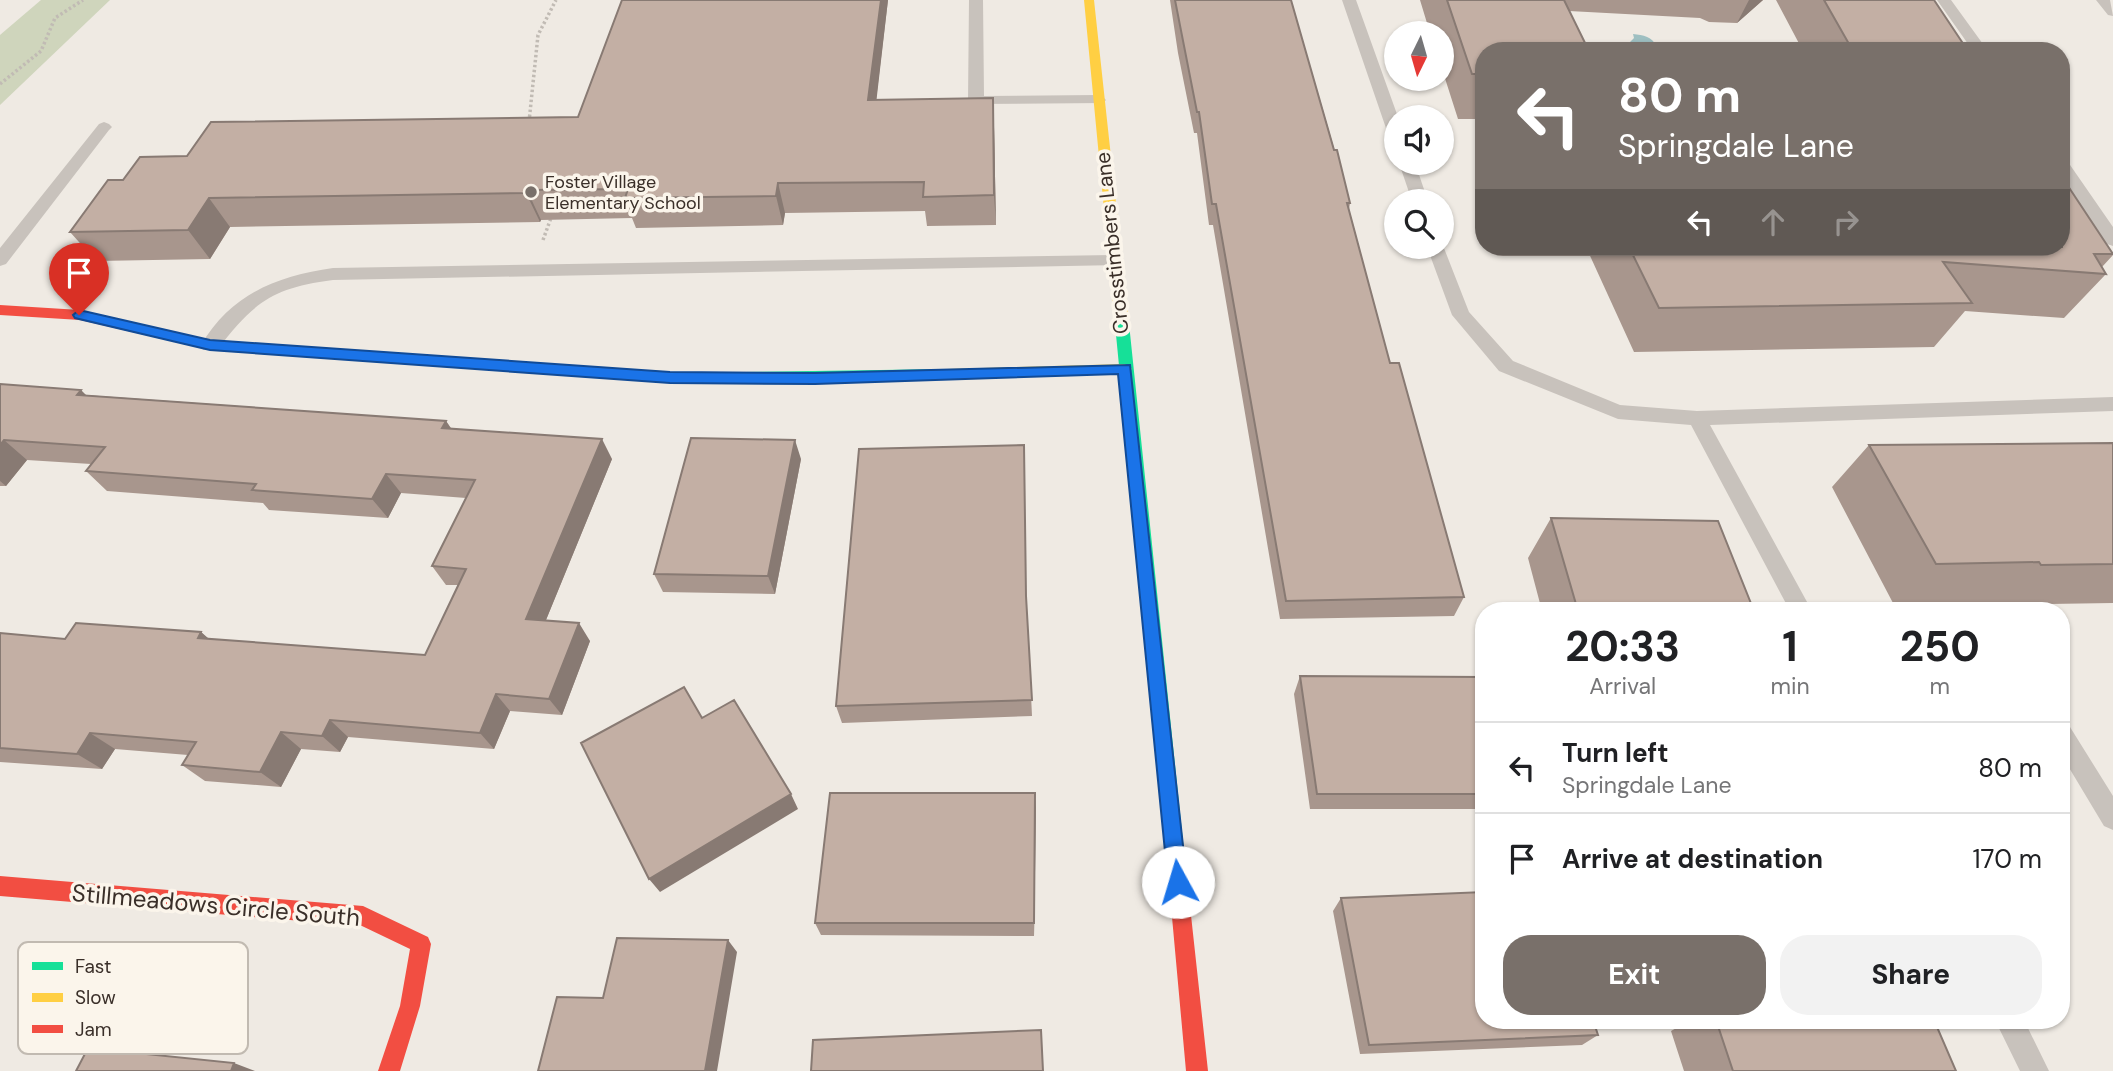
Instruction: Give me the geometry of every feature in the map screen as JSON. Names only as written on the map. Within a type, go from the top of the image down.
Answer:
[{"type":"street","name":"Crosstimbers Lane","points":[[1089,0],[1113,261],[1197,1071]]},
{"type":"street","points":[[0,310],[79,315],[210,345],[670,377],[815,378],[1125,369]]},
{"type":"street","name":"Stillmeadows Circle South","points":[[0,886],[363,916],[421,944],[410,1006],[389,1071]]},
{"type":"lane","points":[[976,0],[976,101],[1098,100]]},
{"type":"lane","points":[[1349,0],[1386,105]]},
{"type":"lane","points":[[1944,0],[1974,42]]},
{"type":"lane","points":[[0,260],[104,127]]},
{"type":"lane","points":[[2070,178],[2113,240]]},
{"type":"lane","points":[[1440,259],[1461,315],[1506,366],[1618,412],[1697,418],[2113,404]]},
{"type":"lane","points":[[210,345],[242,307],[278,286],[326,274],[1113,261]]},
{"type":"lane","points":[[1697,418],[1796,602]]},
{"type":"lane","points":[[2070,748],[2113,818]]},
{"type":"lane","points":[[2014,1029],[2035,1071]]},
{"type":"path","points":[[0,84],[41,51],[55,18],[83,0]]},
{"type":"path","points":[[529,122],[538,35],[555,0]]},
{"type":"path","points":[[539,250],[556,204]]},
{"type":"green space","points":[[41,0],[110,0],[0,105],[0,35]]},
{"type":"water","points":[[1633,34],[1654,42],[1630,42],[1634,38]]},
{"type":"building","points":[[622,0],[881,0],[868,100],[993,98],[994,195],[923,197],[924,182],[778,183],[776,196],[625,198],[628,189],[209,198],[188,230],[70,232],[108,180],[123,180],[140,157],[187,156],[211,122],[578,117]]},
{"type":"building","points":[[1175,0],[1291,0],[1334,150],[1337,150],[1350,203],[1347,203],[1390,363],[1399,363],[1464,597],[1286,601],[1216,204],[1212,204],[1199,112]]},
{"type":"building","points":[[1447,0],[1564,0],[1585,42],[1475,42],[1475,74],[1472,74]]},
{"type":"building","points":[[1824,0],[1934,0],[1962,42],[1848,42]]},
{"type":"building","points":[[2070,189],[2113,254],[2094,254],[2106,274],[1943,262],[1972,303],[1659,308],[1633,256],[2070,256]]},
{"type":"building","points":[[0,384],[81,390],[77,395],[446,421],[442,428],[602,439],[526,619],[579,623],[549,699],[496,694],[480,733],[330,720],[322,736],[281,732],[260,772],[182,765],[196,742],[90,733],[77,754],[0,748],[0,633],[65,639],[76,623],[201,632],[198,638],[425,655],[466,569],[432,566],[475,480],[386,474],[372,499],[252,490],[256,484],[86,471],[105,447],[4,440],[0,445]]},
{"type":"building","points":[[691,438],[795,440],[768,576],[654,574]]},
{"type":"building","points":[[2113,443],[2113,564],[2041,565],[2039,562],[1936,564],[1869,445]]},
{"type":"building","points":[[1024,445],[1026,596],[1032,700],[836,706],[859,449]]},
{"type":"building","points":[[1551,518],[1718,521],[1750,602],[1575,602]]},
{"type":"building","points":[[1300,676],[1475,677],[1475,794],[1317,794]]},
{"type":"building","points":[[684,687],[702,718],[734,700],[791,794],[649,879],[581,743]]},
{"type":"building","points":[[830,793],[1035,793],[1034,923],[815,923]]},
{"type":"building","points":[[1475,892],[1475,1029],[1596,1029],[1598,1035],[1369,1045],[1341,898]]},
{"type":"building","points":[[617,938],[728,940],[705,1071],[538,1071],[557,997],[603,998]]},
{"type":"building","points":[[1719,1029],[1938,1029],[1956,1071],[1733,1071]]},
{"type":"building","points":[[1041,1030],[1043,1071],[811,1071],[813,1040]]},
{"type":"building","points":[[85,1054],[146,1054],[234,1063],[231,1071],[76,1071]]},
{"type":"traffic: fast","points":[[1121,314],[1175,851]]},
{"type":"traffic: fast","points":[[341,354],[670,378],[947,374]]},
{"type":"traffic: slow","points":[[1089,0],[1121,314]]},
{"type":"traffic: slow","points":[[947,374],[1125,369]]},
{"type":"traffic: jam","points":[[0,310],[80,315],[210,345],[341,354]]},
{"type":"traffic: jam","points":[[1175,851],[1197,1071]]},
{"type":"traffic: jam","points":[[0,886],[363,916],[421,944],[410,1006],[389,1071]]},
{"type":"place","name":"Foster Village Elementary School","points":[[531,192]]},
{"type":"route","points":[[79,315],[210,345],[670,377],[815,378],[1125,369],[1178,882]]}]
